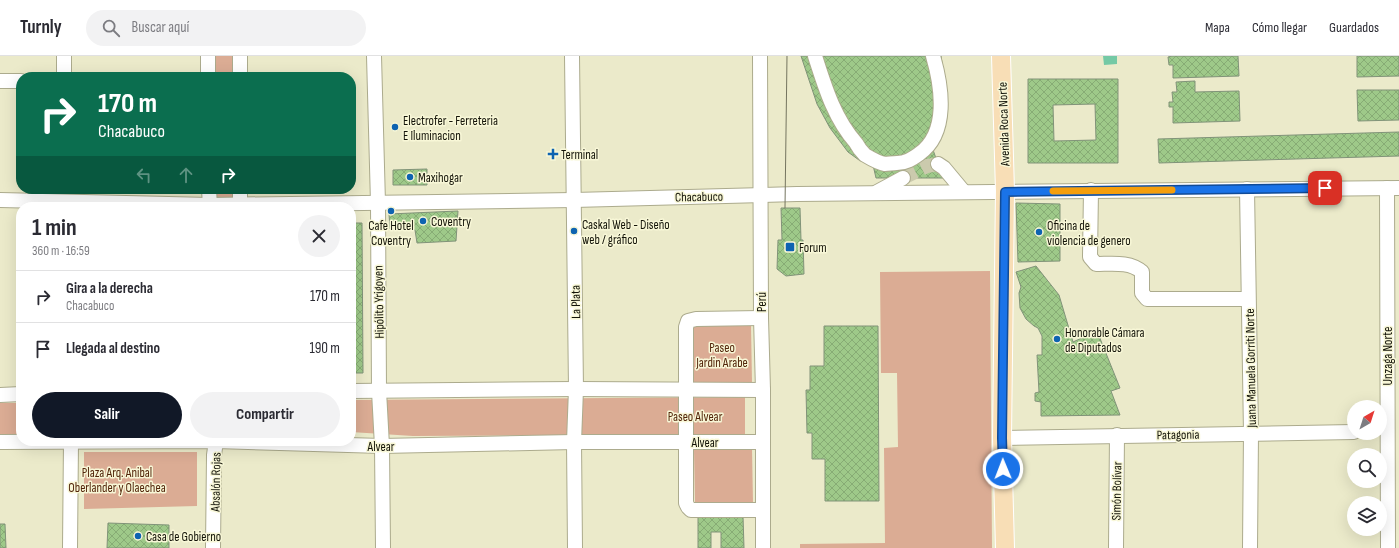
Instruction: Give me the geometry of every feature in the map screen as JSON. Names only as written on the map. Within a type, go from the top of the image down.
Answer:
[{"type":"main road","name":"Avenida Roca Norte","points":[[1001,56],[1005,192],[1002,438],[1005,548]]},
{"type":"street","points":[[64,56],[64,72]]},
{"type":"street","points":[[208,56],[208,72]]},
{"type":"street","points":[[240,56],[240,72]]},
{"type":"street","name":"Hipólito Yrigoyen","points":[[374,56],[378,203],[379,390],[382,446],[382,548]]},
{"type":"street","name":"La Plata","points":[[572,56],[576,389],[574,442],[575,548]]},
{"type":"street","name":"Perú","points":[[760,56],[763,548]]},
{"type":"street","points":[[815,56],[836,115],[851,138],[865,155],[884,164],[904,163],[913,159],[927,149],[934,138],[939,121],[941,97],[937,70],[933,56]]},
{"type":"street","points":[[0,82],[16,81]]},
{"type":"street","points":[[938,164],[944,168],[964,192]]},
{"type":"street","points":[[875,193],[903,178]]},
{"type":"street","name":"Chacabuco","points":[[356,203],[875,193],[1393,188]]},
{"type":"street","name":"Unzaga Norte","points":[[1388,548],[1393,188]]},
{"type":"street","name":"Juana Manuela Gorriti Norte","points":[[1247,189],[1251,433],[1250,548]]},
{"type":"street","points":[[1091,190],[1090,257],[1096,264],[1131,265],[1137,267],[1142,272],[1142,293],[1147,299],[1248,299]]},
{"type":"street","name":"Chacabuco","points":[[0,200],[66,199],[128,202]]},
{"type":"street","points":[[761,318],[696,319],[688,321],[686,327],[686,502],[691,510],[762,510]]},
{"type":"street","points":[[356,391],[576,389],[763,390]]},
{"type":"street","points":[[0,394],[16,394]]},
{"type":"street","name":"Patagonia","points":[[1002,438],[1347,432]]},
{"type":"street","name":"Simón Bolívar","points":[[1116,548],[1117,435]]},
{"type":"street","name":"Alvear","points":[[0,442],[16,442]]},
{"type":"street","name":"Alvear","points":[[356,445],[574,442],[763,442]]},
{"type":"street","points":[[70,548],[71,446]]},
{"type":"street","name":"Absalón Rojas","points":[[214,548],[215,446]]},
{"type":"green space","points":[[213,56],[235,56],[234,72],[213,72]]},
{"type":"green space","points":[[214,194],[233,194],[233,202],[214,202]]},
{"type":"green space","points":[[990,271],[992,548],[800,548],[800,544],[885,543],[884,448],[898,447],[897,373],[881,373],[880,272]]},
{"type":"green space","name":"Paseo Jardin Arabe","points":[[693,325],[751,325],[752,383],[693,383]]},
{"type":"green space","name":"Paseo Alvear","points":[[745,397],[745,434],[413,436],[356,432],[356,400]]},
{"type":"green space","points":[[0,403],[16,403],[16,437],[0,437]]},
{"type":"green space","points":[[752,448],[753,503],[695,504],[694,449]]},
{"type":"green space","name":"Plaza Arq. Anibal Oberlander y Olaechea","points":[[84,452],[197,452],[197,506],[84,509]]},
{"type":"water","points":[[1103,56],[1117,56],[1117,64],[1104,65]]},
{"type":"building","points":[[801,56],[941,56],[945,84],[932,147],[943,178],[876,178],[873,165],[859,160],[848,152],[830,128],[817,104]]},
{"type":"building","points":[[1238,56],[1239,76],[1173,78],[1173,65],[1169,65],[1168,57]]},
{"type":"building","points":[[1357,56],[1399,56],[1399,76],[1357,77]]},
{"type":"building","points":[[1028,79],[1118,79],[1118,163],[1028,163]],"holes":[[[1095,104],[1096,140],[1054,141],[1053,105]]]},
{"type":"building","points":[[1195,81],[1195,92],[1239,91],[1240,121],[1173,123],[1173,107],[1169,107],[1169,102],[1173,102],[1172,92],[1177,92],[1176,82]]},
{"type":"building","points":[[1357,90],[1399,90],[1399,120],[1358,121]]},
{"type":"building","points":[[1399,132],[1399,156],[1159,163],[1158,139]]},
{"type":"building","name":"Maxihogar","points":[[427,169],[427,185],[393,185],[393,170]]},
{"type":"building","name":"Oficina de violencia de genero","points":[[1016,203],[1060,204],[1060,261],[1018,262]]},
{"type":"building","name":"Forum","points":[[781,208],[800,208],[804,274],[786,276],[777,269],[778,240],[782,240]]},
{"type":"building","name":"Coventry","points":[[458,211],[456,241],[417,243],[415,230],[390,229],[389,214]]},
{"type":"building","points":[[356,223],[362,223],[363,373],[356,373]]},
{"type":"building","name":"Honorable Cámara de Diputados","points":[[1036,266],[1059,295],[1073,342],[1097,331],[1120,388],[1111,391],[1120,415],[1041,416],[1041,402],[1035,401],[1035,393],[1039,392],[1037,355],[1042,355],[1042,336],[1038,328],[1026,319],[1020,308],[1019,293],[1021,287],[1016,272]]},
{"type":"building","points":[[824,326],[878,326],[879,501],[825,501],[825,459],[812,459],[812,433],[807,433],[806,390],[810,390],[810,366],[824,366]]},
{"type":"building","points":[[743,516],[744,548],[721,548],[721,532],[711,532],[711,548],[698,548],[698,517]]},
{"type":"building","name":"Casa de Gobierno","points":[[108,523],[169,525],[169,548],[107,548]]},
{"type":"building","points":[[0,524],[5,524],[6,548],[0,548]]},
{"type":"tunnel","points":[[903,178],[927,166],[938,164]]},
{"type":"tram line","points":[[785,208],[787,56]]},
{"type":"slow traffic","points":[[1053,191],[1172,190]]},
{"type":"place","name":"Electrofer - Ferreteria E Iluminacion","points":[[395,127]]},
{"type":"place","name":"Terminal","points":[[553,154]]},
{"type":"place","name":"Maxihogar","points":[[410,177]]},
{"type":"place","name":"Cafe Hotel Coventry","points":[[391,211]]},
{"type":"place","name":"Coventry","points":[[423,221]]},
{"type":"place","name":"Caskal Web - Diseño web / gráfico","points":[[574,231]]},
{"type":"place","name":"Oficina de violencia de genero","points":[[1039,232]]},
{"type":"place","name":"Forum","points":[[790,247]]},
{"type":"place","name":"Honorable Cámara de Diputados","points":[[1057,339]]},
{"type":"place","name":"Casa de Gobierno","points":[[138,536]]},
{"type":"route","points":[[1003,469],[1002,438],[1005,192],[1325,188]]}]
